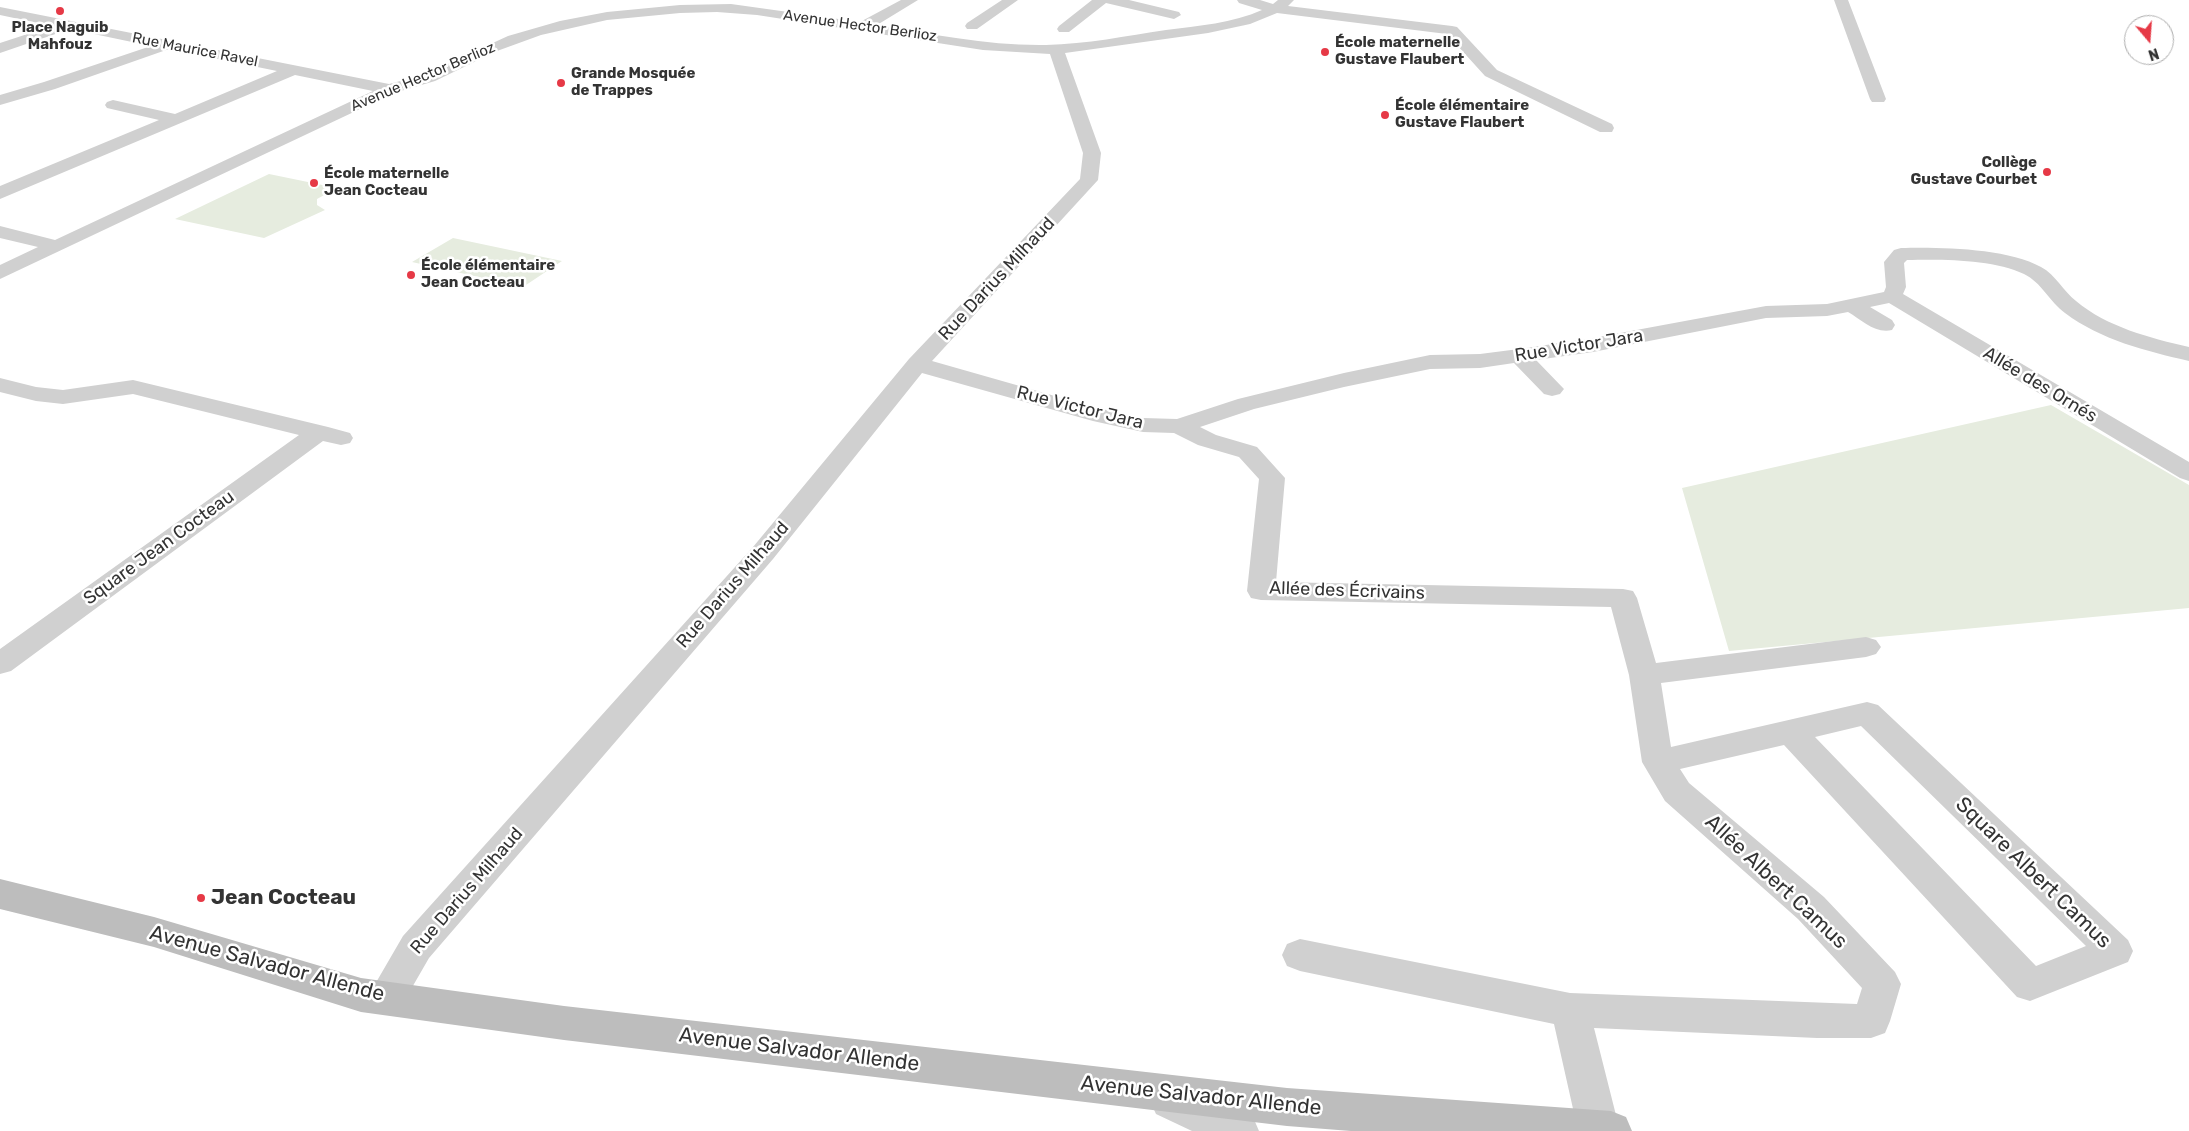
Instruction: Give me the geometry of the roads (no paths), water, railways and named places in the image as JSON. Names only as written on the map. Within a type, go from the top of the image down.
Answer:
[{"type":"street","points":[[760,11],[776,0]]},
{"type":"street","points":[[864,26],[911,0]]},
{"type":"street","points":[[972,26],[1011,0]]},
{"type":"street","points":[[1064,29],[1101,0]]},
{"type":"street","points":[[1111,0],[1174,15]]},
{"type":"street","points":[[1244,0],[1452,30],[1491,73],[1606,128]]},
{"type":"street","points":[[1841,0],[1878,99]]},
{"type":"street","name":"Avenue Hector Berlioz","points":[[0,273],[389,89],[427,79],[512,39],[556,26],[601,17],[653,11],[707,8],[760,11],[1009,48],[1056,49],[1086,48],[1219,26],[1259,16],[1281,4]]},
{"type":"street","name":"Rue Maurice Ravel","points":[[0,11],[389,89]]},
{"type":"street","points":[[0,48],[70,24]]},
{"type":"street","points":[[0,100],[49,86],[168,44]]},
{"type":"street","name":"Rue Darius Milhaud","points":[[386,998],[416,947],[763,553],[917,364],[1089,180],[1092,152],[1056,49]]},
{"type":"street","points":[[0,193],[294,70]]},
{"type":"street","points":[[113,105],[176,119]]},
{"type":"street","points":[[0,232],[57,246]]},
{"type":"street","points":[[1892,296],[1896,287],[1894,262],[1901,254],[1923,252],[2004,262],[2031,269],[2042,277],[2068,306],[2085,318],[2148,343],[2189,354]]},
{"type":"street","name":"Rue Victor Jara","points":[[917,364],[1093,414],[1143,425],[1179,426],[1246,404],[1344,380],[1430,362],[1480,361],[1519,356],[1593,345],[1766,312],[1827,310],[1892,296]]},
{"type":"street","name":"Allée des Ornés","points":[[1892,296],[2189,473]]},
{"type":"street","points":[[1852,305],[1884,325]]},
{"type":"street","points":[[1519,356],[1552,389]]},
{"type":"street","name":"Square Jean Cocteau","points":[[0,385],[46,396],[72,396],[109,388],[133,387],[330,435],[0,664]]},
{"type":"street","name":"Allée des Écrivains","points":[[1179,426],[1207,440],[1248,452],[1272,478],[1261,591],[1623,598]]},
{"type":"street","name":"Allée Albert Camus","points":[[1300,955],[1570,1010],[1817,1021],[1871,1021],[1882,984],[1811,908],[1677,792],[1658,762],[1644,675],[1623,598]]},
{"type":"street","points":[[1644,675],[1866,647]]},
{"type":"street","name":"Square Albert Camus","points":[[1658,762],[1867,713],[2115,951],[2030,985],[1791,732]]},
{"type":"street","name":"Avenue Salvador Allende","points":[[0,894],[154,932],[362,994],[386,998],[564,1023],[1287,1107],[1602,1130]]},
{"type":"street","points":[[1570,1010],[1602,1130]]},
{"type":"street","points":[[1146,1090],[1238,1131]]},
{"type":"place","name":"Place Naguib Mahfouz","points":[[60,11]]},
{"type":"place","name":"École maternelle Gustave Flaubert","points":[[1325,52]]},
{"type":"place","name":"Grande Mosquée de Trappes","points":[[561,83]]},
{"type":"place","name":"École élémentaire Gustave Flaubert","points":[[1385,115]]},
{"type":"place","name":"Collège Gustave Courbet","points":[[2047,172]]},
{"type":"place","name":"École maternelle Jean Cocteau","points":[[314,183]]},
{"type":"place","name":"École élémentaire Jean Cocteau","points":[[411,275]]},
{"type":"place","name":"Jean Cocteau","points":[[201,898]]}]
